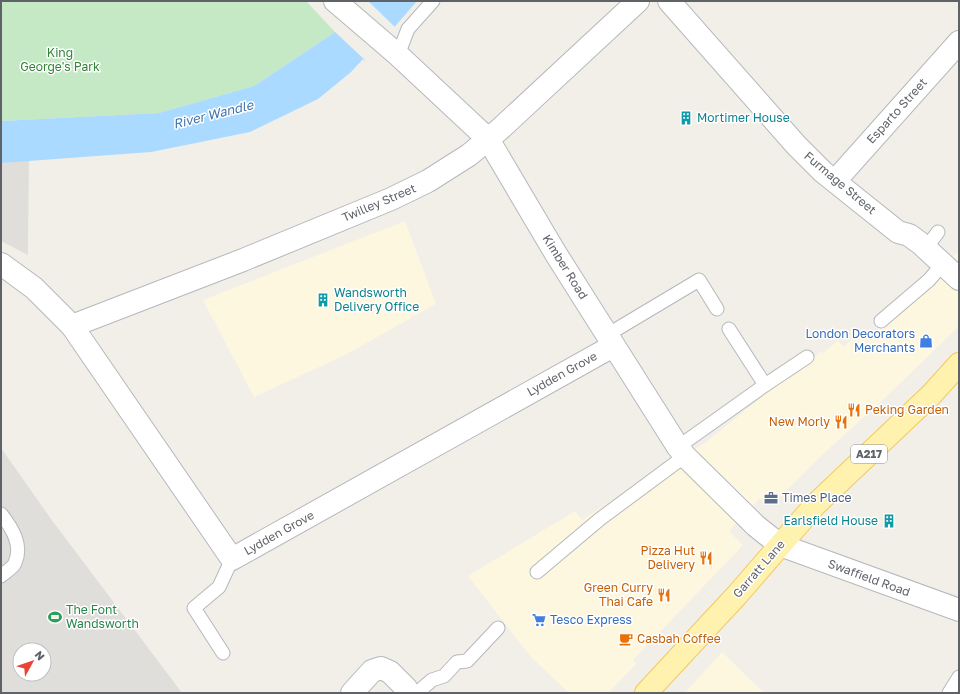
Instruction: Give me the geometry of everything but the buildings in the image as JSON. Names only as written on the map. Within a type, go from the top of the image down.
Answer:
[{"type":"main road","name":"Garratt Lane","points":[[646,693],[737,595],[815,505],[931,395],[959,364]]},
{"type":"street","name":"Twilley Street","points":[[72,326],[243,260],[391,199],[428,181],[469,155],[488,139],[638,1]]},
{"type":"street","name":"Furmage Street","points":[[669,1],[796,145],[835,181],[898,232],[932,240],[936,257],[942,265],[959,279]]},
{"type":"street","name":"Kimber Road","points":[[340,5],[393,50],[488,139],[556,254],[682,451],[756,526],[780,545]]},
{"type":"street","name":"Esparto Street","points":[[835,181],[959,42]]},
{"type":"street","name":"Lydden Grove","points":[[1,264],[34,288],[72,326],[232,559],[610,340]]},
{"type":"street","name":"Swaffield Road","points":[[780,545],[959,610]]},
{"type":"street","points":[[352,693],[372,671],[381,668],[390,672],[409,693]]},
{"type":"lane","points":[[393,50],[408,29],[433,1]]},
{"type":"lane","points":[[881,321],[929,280],[942,265]]},
{"type":"lane","points":[[610,340],[699,280],[717,309]]},
{"type":"lane","points":[[729,329],[765,385]]},
{"type":"lane","points":[[537,572],[682,451],[765,385],[807,357]]},
{"type":"lane","points":[[1,514],[13,529],[18,547],[15,564],[1,576]]},
{"type":"lane","points":[[223,653],[194,608],[219,587],[232,559]]},
{"type":"lane","points":[[418,693],[432,680],[444,676],[457,662],[467,661],[498,628]]},
{"type":"lane","points":[[949,693],[959,677]]},
{"type":"shaded area","points":[[29,160],[28,255],[1,241],[1,163]]},
{"type":"shaded area","name":"Wandsworth Delivery Office","points":[[405,221],[436,304],[345,355],[254,397],[203,300]]},
{"type":"shaded area","points":[[959,250],[959,326],[887,396],[823,454],[773,504],[766,504],[760,498],[729,531],[743,545],[633,660],[636,664],[608,693],[569,693],[531,657],[468,576],[575,511],[582,520],[663,467],[705,443],[789,375],[791,376],[821,352],[823,353],[838,341],[844,347],[858,334],[865,340],[929,286]]},
{"type":"shaded area","points":[[1,448],[51,519],[182,693],[1,693]]},
{"type":"shaded area","points":[[722,652],[764,693],[685,693]]},
{"type":"green space","name":"King George's Park","points":[[1,1],[306,1],[335,32],[254,86],[159,113],[1,121]]},
{"type":"water","name":"River Wandle","points":[[363,1],[417,1],[365,61],[363,59],[351,72],[318,99],[250,132],[151,152],[1,163],[1,121],[159,113],[254,86],[335,32]]},
{"type":"pier","points":[[361,1],[368,1],[396,28],[367,62],[334,31]]},
{"type":"place","name":"Mortimer House","points":[[686,118]]},
{"type":"place","name":"Wandsworth Delivery Office","points":[[323,300]]},
{"type":"place","name":"London Decorators Merchants","points":[[926,341]]},
{"type":"place","name":"Peking Garden","points":[[854,410]]},
{"type":"place","name":"New Morly","points":[[841,422]]},
{"type":"place","name":"Times Place","points":[[771,498]]},
{"type":"place","name":"Earlsfield House","points":[[889,521]]},
{"type":"place","name":"Pizza Hut Delivery","points":[[706,558]]},
{"type":"place","name":"Green Curry Thai Cafe","points":[[664,595]]},
{"type":"place","name":"The Font Wandsworth","points":[[55,617]]},
{"type":"place","name":"Tesco Express","points":[[539,620]]},
{"type":"place","name":"Casbah Coffee","points":[[626,639]]}]
